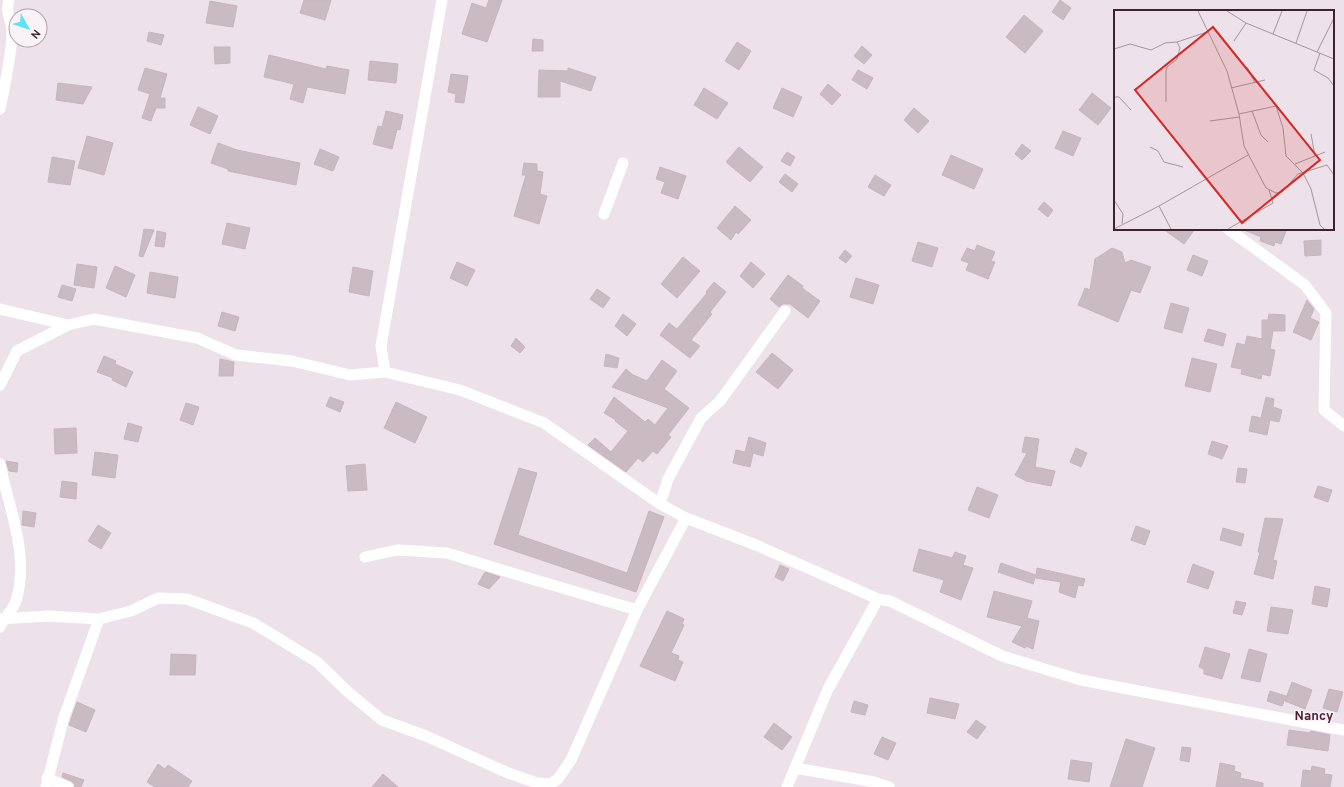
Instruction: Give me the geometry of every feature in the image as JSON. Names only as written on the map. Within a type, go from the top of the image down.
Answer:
[{"type":"street","points":[[0,109],[10,57],[12,31],[7,8],[9,0]]},
{"type":"street","points":[[385,372],[381,346],[442,0]]},
{"type":"street","points":[[604,214],[623,163]]},
{"type":"street","points":[[1229,230],[1305,285],[1326,314],[1324,410],[1344,426]]},
{"type":"street","points":[[0,309],[68,325]]},
{"type":"street","points":[[660,504],[668,479],[701,418],[720,401],[785,311]]},
{"type":"street","points":[[0,385],[17,351],[68,325],[94,319],[196,338],[236,355],[292,361],[350,375],[385,372],[460,390],[544,424],[660,504],[686,518],[756,545],[878,599],[890,601],[1002,656],[1081,680],[1344,729]]},
{"type":"street","points":[[0,464],[19,542],[21,578],[16,603],[1,622]]},
{"type":"street","points":[[1,622],[49,616],[99,619],[131,610],[158,598],[187,599],[253,622],[317,662],[348,692],[382,720],[426,736],[508,773],[536,783],[550,784],[558,779],[571,760],[637,610],[686,518]]},
{"type":"street","points":[[365,557],[397,550],[447,553],[637,610]]},
{"type":"street","points":[[787,787],[828,689],[878,599]]},
{"type":"street","points":[[68,787],[46,783],[64,717],[99,619]]},
{"type":"street","points":[[795,768],[861,779],[889,787]]},
{"type":"building","points":[[304,0],[331,0],[325,20],[300,13]]},
{"type":"building","points":[[489,0],[502,0],[487,42],[462,34],[472,3],[486,8]]},
{"type":"building","points":[[1060,0],[1071,8],[1063,20],[1052,12]]},
{"type":"building","points":[[210,1],[237,6],[233,27],[206,23]]},
{"type":"building","points":[[1024,15],[1043,31],[1025,53],[1006,37]]},
{"type":"building","points":[[149,32],[164,35],[161,45],[147,41]]},
{"type":"building","points":[[533,39],[543,40],[543,51],[532,51]]},
{"type":"building","points":[[737,42],[751,51],[739,70],[725,61]]},
{"type":"building","points":[[862,46],[872,55],[864,64],[854,56]]},
{"type":"building","points":[[214,47],[230,47],[230,63],[215,64]]},
{"type":"building","points":[[269,55],[326,69],[327,66],[349,70],[345,94],[307,87],[303,103],[290,99],[294,84],[264,77]]},
{"type":"building","points":[[370,61],[398,64],[396,83],[368,80]]},
{"type":"building","points":[[145,68],[167,74],[160,98],[165,98],[165,108],[156,108],[151,121],[142,118],[150,94],[138,90]]},
{"type":"building","points":[[568,68],[596,77],[591,91],[560,81],[560,97],[538,97],[539,70],[568,71]]},
{"type":"building","points":[[858,70],[873,78],[867,89],[852,80]]},
{"type":"building","points":[[451,74],[468,76],[464,103],[455,102],[456,94],[448,92]]},
{"type":"building","points":[[58,83],[92,87],[83,104],[56,100]]},
{"type":"building","points":[[828,84],[841,95],[832,105],[820,94]]},
{"type":"building","points":[[704,88],[728,103],[717,119],[694,105]]},
{"type":"building","points":[[782,88],[802,97],[793,117],[773,108]]},
{"type":"building","points":[[1092,93],[1111,108],[1098,125],[1079,110]]},
{"type":"building","points":[[198,107],[218,116],[210,134],[190,125]]},
{"type":"building","points":[[914,108],[929,121],[918,133],[904,120]]},
{"type":"building","points":[[386,111],[403,115],[400,130],[397,129],[392,149],[373,144],[378,126],[382,127]]},
{"type":"building","points":[[1063,131],[1081,138],[1073,156],[1055,148]]},
{"type":"building","points":[[87,136],[113,143],[104,175],[78,168]]},
{"type":"building","points":[[218,143],[237,150],[300,163],[296,185],[228,171],[228,169],[211,163]]},
{"type":"building","points":[[1022,144],[1031,151],[1022,160],[1015,154]]},
{"type":"building","points":[[739,147],[763,167],[750,182],[726,162]]},
{"type":"building","points":[[320,149],[339,157],[333,171],[314,164]]},
{"type":"building","points":[[787,152],[795,157],[790,166],[781,161]]},
{"type":"building","points":[[951,155],[983,169],[974,189],[942,175]]},
{"type":"building","points":[[52,157],[75,161],[70,185],[48,182]]},
{"type":"building","points":[[524,163],[537,164],[537,171],[543,172],[540,194],[547,196],[539,224],[514,216],[526,175],[522,175]]},
{"type":"building","points":[[660,167],[686,176],[678,199],[661,193],[665,182],[656,179]]},
{"type":"building","points":[[785,174],[798,184],[792,192],[779,182]]},
{"type":"building","points":[[875,175],[891,185],[884,196],[868,187]]},
{"type":"building","points":[[1044,202],[1053,210],[1048,217],[1038,209]]},
{"type":"building","points":[[735,206],[751,220],[738,234],[736,232],[731,240],[717,228]]},
{"type":"building","points":[[227,223],[250,228],[245,249],[222,244]]},
{"type":"building","points":[[144,229],[154,230],[143,257],[139,256]]},
{"type":"building","points":[[1164,230],[1194,230],[1184,244]]},
{"type":"building","points":[[1244,230],[1287,230],[1281,244],[1275,242],[1274,246],[1260,241],[1261,237]]},
{"type":"building","points":[[157,231],[166,233],[164,247],[155,246]]},
{"type":"building","points":[[1321,240],[1321,255],[1305,256],[1304,241]]},
{"type":"building","points":[[918,242],[938,248],[932,267],[912,261]]},
{"type":"building","points":[[977,245],[995,252],[991,261],[995,262],[988,279],[966,270],[969,263],[961,260],[967,248],[975,251]]},
{"type":"building","points":[[1112,248],[1122,252],[1125,263],[1131,260],[1151,267],[1140,293],[1131,290],[1118,322],[1078,305],[1085,288],[1090,290],[1095,259]]},
{"type":"building","points":[[845,250],[852,256],[846,263],[839,258]]},
{"type":"building","points":[[1193,255],[1208,261],[1202,276],[1187,270]]},
{"type":"building","points":[[683,257],[700,271],[677,298],[661,284]]},
{"type":"building","points":[[457,262],[475,270],[467,286],[450,278]]},
{"type":"building","points":[[751,262],[765,274],[753,288],[740,276]]},
{"type":"building","points":[[77,264],[97,267],[94,288],[74,285]]},
{"type":"building","points":[[115,266],[135,275],[126,297],[106,288]]},
{"type":"building","points":[[353,267],[373,271],[369,296],[349,292]]},
{"type":"building","points":[[150,272],[178,277],[175,298],[147,293]]},
{"type":"building","points":[[788,275],[803,286],[802,288],[820,301],[808,318],[790,304],[783,304],[779,307],[770,299]]},
{"type":"building","points":[[856,278],[879,285],[873,304],[850,297]]},
{"type":"building","points":[[714,282],[726,292],[710,312],[712,314],[691,340],[700,346],[690,358],[660,335],[669,323],[677,329],[707,293],[706,292]]},
{"type":"building","points":[[62,285],[76,289],[72,301],[58,297]]},
{"type":"building","points":[[597,289],[610,298],[603,308],[590,299]]},
{"type":"building","points":[[1307,300],[1314,309],[1310,318],[1319,322],[1311,340],[1293,332]]},
{"type":"building","points":[[1171,303],[1189,308],[1182,333],[1164,328]]},
{"type":"building","points":[[222,312],[239,317],[235,331],[218,326]]},
{"type":"building","points":[[623,314],[636,324],[627,336],[615,326]]},
{"type":"building","points":[[1269,314],[1285,315],[1285,331],[1273,331],[1270,349],[1275,350],[1270,376],[1262,374],[1261,379],[1241,374],[1242,369],[1231,367],[1237,343],[1245,345],[1247,336],[1262,339],[1262,320],[1268,320]]},
{"type":"building","points":[[1208,329],[1226,334],[1223,346],[1204,341]]},
{"type":"building","points":[[516,338],[525,347],[520,353],[511,346]]},
{"type":"building","points":[[772,353],[793,370],[778,389],[756,372]]},
{"type":"building","points":[[606,354],[619,358],[617,368],[604,366]]},
{"type":"building","points":[[104,356],[116,361],[115,364],[133,372],[126,387],[112,380],[113,378],[97,372]]},
{"type":"building","points":[[1192,358],[1217,364],[1210,392],[1185,386]]},
{"type":"building","points":[[220,359],[234,362],[233,376],[219,376]]},
{"type":"building","points":[[662,360],[677,371],[664,389],[689,408],[668,435],[671,437],[657,454],[653,451],[643,462],[638,458],[626,472],[588,445],[595,438],[611,452],[628,431],[615,421],[616,420],[604,413],[614,397],[645,422],[648,419],[655,425],[668,408],[612,387],[626,369],[633,375],[647,381]]},
{"type":"building","points":[[330,397],[344,402],[340,412],[326,406]]},
{"type":"building","points":[[1266,397],[1274,399],[1273,407],[1282,410],[1279,422],[1270,420],[1267,435],[1249,431],[1252,416],[1261,418]]},
{"type":"building","points":[[396,402],[427,417],[415,443],[384,428]]},
{"type":"building","points":[[186,403],[199,407],[193,425],[180,420]]},
{"type":"building","points":[[128,423],[142,427],[138,442],[124,439]]},
{"type":"building","points":[[76,428],[77,453],[55,454],[54,429]]},
{"type":"building","points":[[749,437],[766,443],[763,456],[753,453],[750,467],[733,463],[736,450],[745,452]]},
{"type":"building","points":[[1025,437],[1039,439],[1035,467],[1055,471],[1051,486],[1026,481],[1015,475],[1027,453],[1022,452]]},
{"type":"building","points":[[1212,441],[1228,446],[1222,459],[1208,454]]},
{"type":"building","points":[[1076,448],[1087,453],[1081,467],[1070,462]]},
{"type":"building","points":[[95,452],[118,455],[115,478],[92,475]]},
{"type":"building","points":[[6,461],[18,463],[17,472],[9,471]]},
{"type":"building","points":[[365,464],[367,490],[348,491],[346,466]]},
{"type":"building","points":[[519,468],[537,473],[518,535],[627,573],[649,511],[664,517],[636,592],[494,544]]},
{"type":"building","points":[[1238,468],[1247,469],[1245,483],[1236,482]]},
{"type":"building","points":[[62,481],[77,483],[76,499],[60,497]]},
{"type":"building","points":[[1318,486],[1332,490],[1328,502],[1314,497]]},
{"type":"building","points":[[977,487],[998,495],[989,518],[968,510]]},
{"type":"building","points":[[23,511],[36,513],[34,527],[22,525]]},
{"type":"building","points":[[1265,518],[1283,519],[1273,560],[1277,561],[1273,579],[1254,574],[1260,552],[1258,552]]},
{"type":"building","points":[[98,525],[111,533],[101,549],[88,541]]},
{"type":"building","points":[[1136,526],[1150,531],[1145,545],[1131,540]]},
{"type":"building","points":[[1223,528],[1244,534],[1241,546],[1220,540]]},
{"type":"building","points":[[919,549],[952,558],[955,552],[966,556],[963,565],[973,568],[961,600],[940,592],[944,580],[913,571]]},
{"type":"building","points":[[1001,563],[1036,575],[1033,584],[998,572]]},
{"type":"building","points":[[1193,564],[1214,572],[1208,589],[1187,582]]},
{"type":"building","points":[[780,565],[789,569],[783,581],[775,577]]},
{"type":"building","points":[[1037,568],[1085,579],[1083,586],[1078,585],[1075,598],[1059,592],[1061,582],[1036,578]]},
{"type":"building","points":[[485,572],[500,577],[489,589],[478,584]]},
{"type":"building","points":[[1315,586],[1330,589],[1327,607],[1312,604]]},
{"type":"building","points":[[994,591],[1032,601],[1027,618],[1039,621],[1033,649],[1026,646],[1025,648],[1012,642],[1022,626],[987,617]]},
{"type":"building","points":[[1236,601],[1246,603],[1242,615],[1233,613]]},
{"type":"building","points":[[1271,607],[1293,610],[1288,634],[1267,631]]},
{"type":"building","points":[[667,611],[684,619],[682,624],[684,625],[671,653],[679,656],[678,660],[683,662],[675,681],[640,666]]},
{"type":"building","points":[[1205,647],[1230,654],[1222,679],[1204,674],[1204,669],[1199,667]]},
{"type":"building","points":[[1249,649],[1267,654],[1260,682],[1241,678]]},
{"type":"building","points":[[171,654],[196,655],[195,675],[170,675]]},
{"type":"building","points":[[1292,682],[1312,690],[1305,709],[1285,701]]},
{"type":"building","points":[[1329,689],[1343,692],[1337,712],[1323,708]]},
{"type":"building","points":[[1270,691],[1286,696],[1282,706],[1267,701]]},
{"type":"building","points":[[930,698],[959,704],[955,719],[927,713]]},
{"type":"building","points":[[854,701],[868,705],[865,715],[851,712]]},
{"type":"building","points":[[77,702],[95,710],[86,732],[69,725]]},
{"type":"building","points":[[976,720],[986,727],[977,739],[967,732]]},
{"type":"building","points":[[774,723],[792,737],[782,750],[764,737]]},
{"type":"building","points":[[1289,730],[1310,733],[1311,731],[1330,735],[1328,751],[1287,745]]},
{"type":"building","points":[[882,737],[896,743],[888,760],[874,754]]},
{"type":"building","points":[[1126,739],[1155,748],[1142,787],[1110,787]]},
{"type":"building","points":[[1182,747],[1191,748],[1189,762],[1180,760]]},
{"type":"building","points":[[1071,760],[1092,763],[1089,782],[1068,779]]},
{"type":"building","points":[[1220,763],[1235,766],[1234,771],[1241,773],[1240,778],[1263,783],[1263,787],[1216,787]]},
{"type":"building","points":[[158,764],[165,769],[168,765],[192,781],[188,787],[155,787],[147,782]]},
{"type":"building","points":[[1312,766],[1325,769],[1324,774],[1332,775],[1330,787],[1301,787],[1303,770],[1311,771]]},
{"type":"building","points":[[63,773],[84,780],[81,787],[75,787],[74,783],[62,777]]},
{"type":"building","points":[[383,774],[398,787],[372,787]]},
{"type":"district","name":"Nancy","points":[[1314,717]]}]
